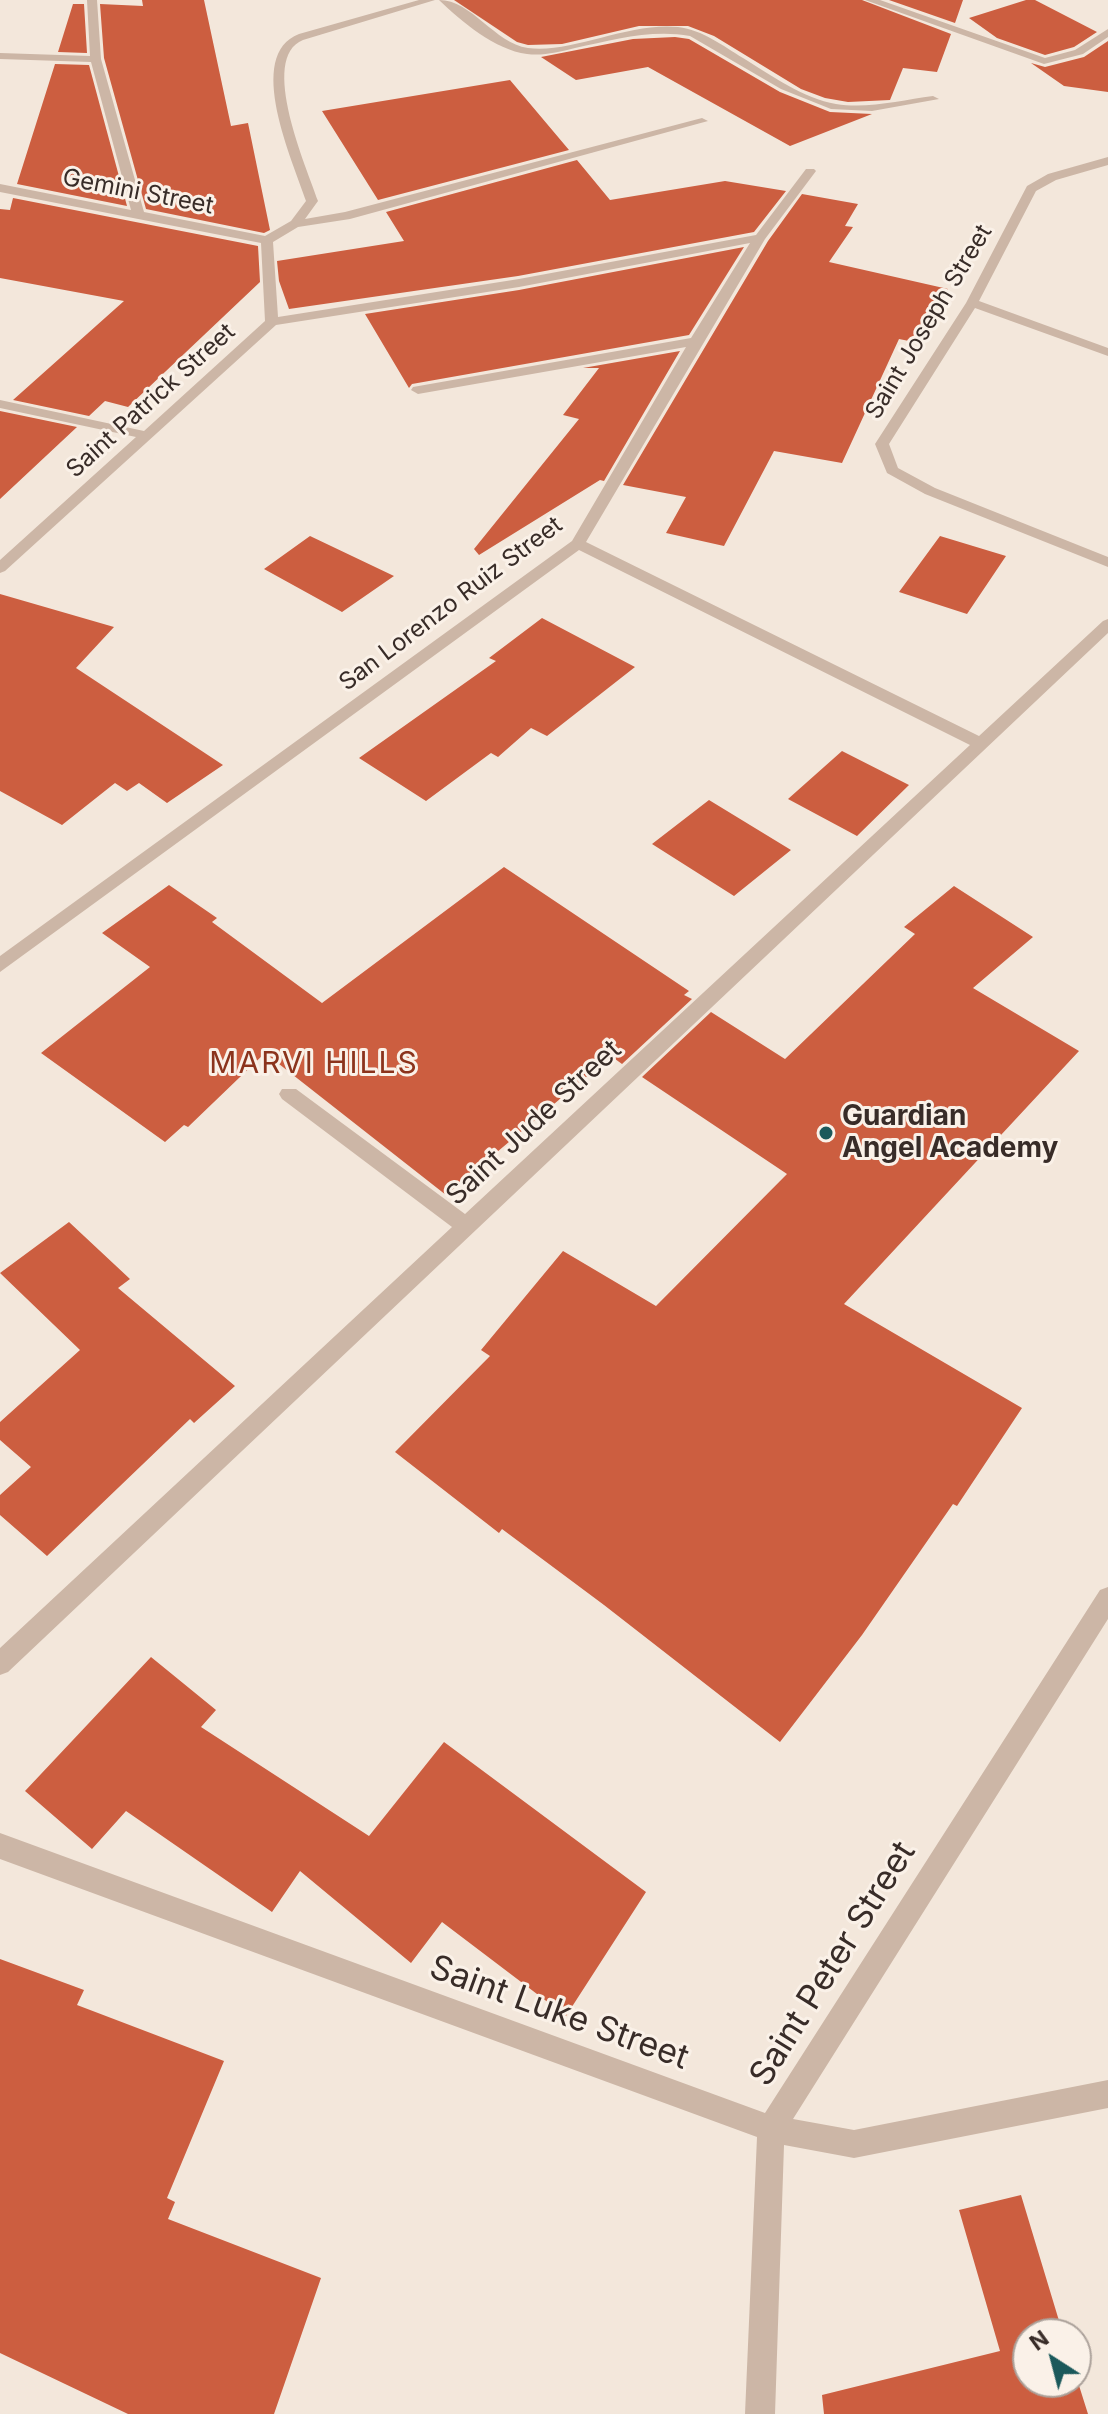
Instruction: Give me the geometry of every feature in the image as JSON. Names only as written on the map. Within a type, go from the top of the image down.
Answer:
[{"type":"street","points":[[92,0],[96,59],[138,213]]},
{"type":"street","points":[[295,224],[312,201],[278,99],[280,53],[288,42],[303,36],[430,0]]},
{"type":"street","points":[[444,0],[511,46],[526,51],[554,50],[654,28],[677,29],[693,33],[809,98],[831,107],[856,108],[933,99]]},
{"type":"street","points":[[870,0],[1044,61],[1079,52],[1108,32]]},
{"type":"street","points":[[0,56],[96,59]]},
{"type":"street","points":[[267,240],[295,224],[346,216],[702,121]]},
{"type":"street","name":"Saint Joseph Street","points":[[1108,161],[1052,177],[1031,189],[972,303],[882,444],[892,470],[930,491],[1108,562]]},
{"type":"street","points":[[1078,168],[1108,178]]},
{"type":"street","name":"San Lorenzo Ruiz Street","points":[[0,965],[578,544],[760,238],[810,171]]},
{"type":"street","name":"Gemini Street","points":[[0,188],[267,240]]},
{"type":"street","points":[[272,322],[519,283],[760,238]]},
{"type":"street","name":"Saint Patrick Street","points":[[0,568],[272,322],[267,240]]},
{"type":"street","points":[[972,303],[1108,352]]},
{"type":"street","points":[[418,390],[696,341]]},
{"type":"street","points":[[0,404],[145,435]]},
{"type":"street","points":[[578,544],[980,743]]},
{"type":"street","name":"Saint Jude Street","points":[[0,1664],[1108,624]]},
{"type":"street","points":[[289,1094],[466,1226]]},
{"type":"street","name":"Saint Peter Street","points":[[760,2414],[771,2129],[1108,1598]]},
{"type":"street","name":"Saint Luke Street","points":[[0,1846],[771,2129],[854,2144],[1108,2094]]},
{"type":"building","points":[[142,0],[204,0],[231,126],[248,123],[270,230],[264,233],[146,209],[104,58],[100,4],[143,6]]},
{"type":"building","points":[[454,0],[862,0],[951,34],[937,72],[903,68],[890,100],[848,102],[801,89],[714,36],[688,26],[639,26],[562,44],[528,45],[517,42]]},
{"type":"building","points":[[889,0],[963,0],[955,23]]},
{"type":"building","points":[[1035,0],[1097,32],[1074,47],[1045,55],[997,38],[969,18]]},
{"type":"building","points":[[73,4],[84,4],[87,53],[58,52]]},
{"type":"building","points":[[633,39],[689,39],[780,92],[830,112],[872,114],[790,146],[648,67],[576,80],[541,57]]},
{"type":"building","points":[[1108,41],[1108,92],[1064,86],[1031,63],[1045,67],[1084,57]]},
{"type":"building","points":[[55,64],[89,65],[127,206],[17,184]]},
{"type":"building","points":[[510,80],[569,150],[378,200],[322,111]]},
{"type":"building","points":[[577,160],[610,200],[725,181],[786,191],[754,232],[518,276],[289,309],[279,281],[277,261],[404,241],[386,212]]},
{"type":"building","points":[[802,194],[858,204],[845,226],[853,227],[829,262],[948,289],[914,342],[899,339],[842,463],[774,451],[724,546],[666,533],[686,497],[623,485],[768,241]]},
{"type":"building","points":[[13,198],[258,246],[260,282],[128,407],[105,401],[89,416],[13,400],[124,301],[0,278],[0,209],[10,210]]},
{"type":"building","points":[[744,247],[689,335],[412,384],[409,388],[365,314],[519,290]]},
{"type":"building","points":[[680,351],[604,481],[600,480],[479,555],[474,549],[579,419],[563,415],[599,368],[583,368]]},
{"type":"building","points":[[0,411],[77,427],[0,499]]},
{"type":"building","points":[[310,536],[394,576],[342,612],[264,569]]},
{"type":"building","points":[[940,536],[1006,556],[967,614],[899,592]]},
{"type":"building","points":[[0,594],[114,627],[76,668],[223,765],[167,803],[139,783],[127,791],[115,783],[62,825],[0,791]]},
{"type":"building","points":[[542,618],[635,667],[547,736],[531,728],[498,757],[491,753],[426,801],[359,758],[496,661],[489,658]]},
{"type":"building","points":[[842,751],[909,785],[857,836],[788,799]]},
{"type":"building","points":[[709,800],[791,850],[734,896],[652,844]]},
{"type":"building","points":[[504,867],[689,991],[684,995],[692,999],[622,1064],[611,1056],[446,1195],[265,1053],[188,1127],[184,1125],[165,1142],[41,1053],[150,967],[102,933],[169,885],[217,918],[212,922],[322,1003]]},
{"type":"building","points":[[954,886],[1033,937],[973,988],[1079,1051],[844,1304],[1022,1408],[957,1506],[953,1504],[862,1635],[780,1742],[604,1605],[502,1529],[499,1533],[395,1452],[490,1356],[481,1350],[563,1251],[656,1306],[787,1174],[642,1077],[711,1012],[785,1059],[915,934],[904,927]]},
{"type":"building","points":[[69,1222],[130,1279],[118,1288],[235,1386],[194,1423],[190,1419],[47,1556],[0,1515],[0,1495],[31,1467],[0,1440],[0,1422],[80,1350],[0,1273]]},
{"type":"building","points":[[151,1657],[216,1710],[201,1727],[369,1836],[444,1742],[646,1892],[566,2016],[442,1922],[411,1963],[300,1871],[272,1912],[126,1811],[92,1849],[25,1791]]},
{"type":"building","points":[[0,1959],[84,1990],[77,2005],[224,2061],[167,2198],[175,2202],[168,2219],[321,2278],[274,2414],[128,2414],[0,2353]]},
{"type":"building","points":[[1021,2195],[1058,2318],[1012,2318],[1012,2398],[1083,2398],[1088,2414],[824,2414],[822,2395],[1000,2351],[959,2210]]},
{"type":"place","name":"Guardian Angel Academy","points":[[826,1133]]},
{"type":"district","name":"MARVI HILLS","points":[[314,1064]]}]
